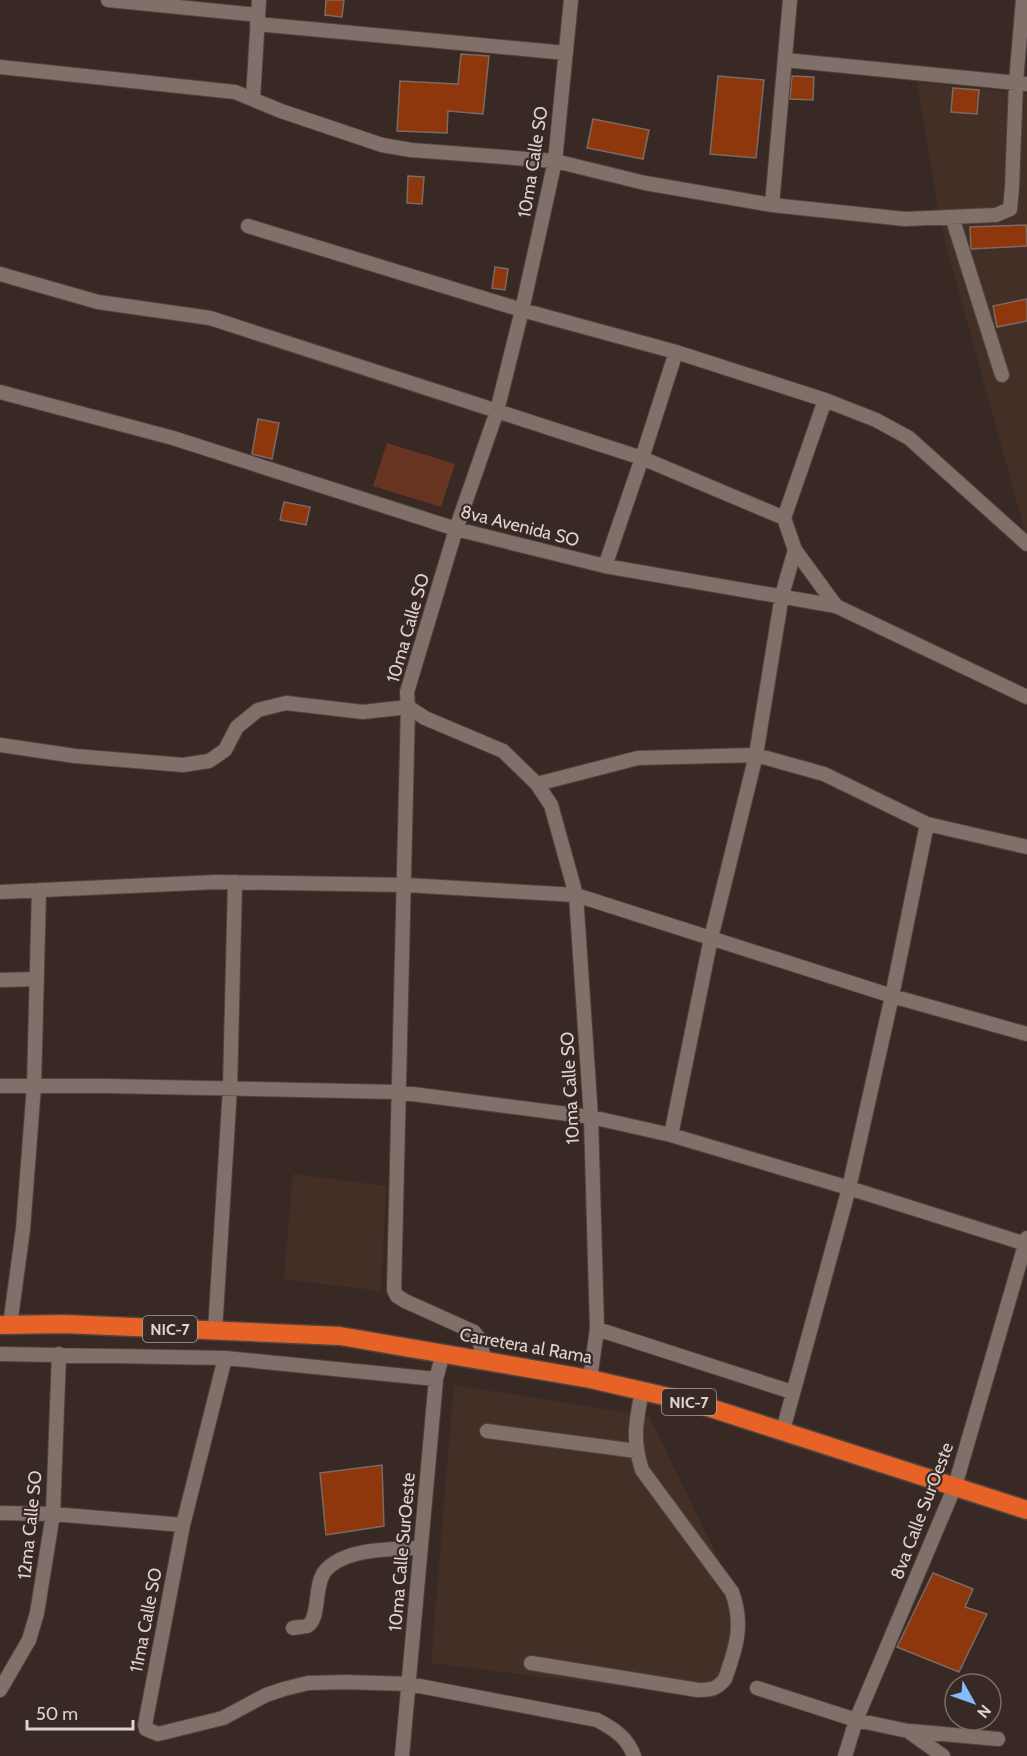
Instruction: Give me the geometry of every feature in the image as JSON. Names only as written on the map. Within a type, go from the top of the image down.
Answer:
[{"type":"highway","name":"Carretera al Rama","points":[[5,1325],[64,1324],[340,1336],[590,1379],[695,1403],[1027,1510]]},
{"type":"street","points":[[108,0],[566,53]]},
{"type":"street","points":[[253,98],[260,0]]},
{"type":"street","name":"10ma Calle SO","points":[[571,0],[555,160],[522,310],[496,411],[456,529],[407,692],[408,707],[425,718],[503,751],[537,784],[551,805],[576,895],[591,1117],[597,1329],[590,1379]]},
{"type":"street","points":[[772,205],[790,0]]},
{"type":"street","points":[[0,68],[235,92],[281,111],[382,145],[411,150],[555,160],[645,183],[772,205],[905,219],[996,215],[1010,208],[1021,83],[1023,0]]},
{"type":"street","points":[[785,60],[1021,83]]},
{"type":"street","points":[[952,217],[1002,375]]},
{"type":"street","points":[[248,226],[522,310],[676,352],[825,400],[876,420],[909,438],[1027,544]]},
{"type":"street","points":[[0,274],[98,302],[210,318],[642,458],[784,518]]},
{"type":"street","points":[[605,566],[676,352]]},
{"type":"street","name":"8va Avenida SO","points":[[0,392],[173,438],[456,529],[605,566],[836,606],[1027,697]]},
{"type":"street","points":[[825,400],[784,518],[795,550],[836,606]]},
{"type":"street","points":[[671,1135],[711,938],[756,755],[782,595],[795,550]]},
{"type":"street","points":[[0,745],[75,756],[183,765],[208,761],[225,750],[237,727],[258,710],[276,705],[286,703],[363,712],[408,707],[406,885],[397,1092],[394,1290],[397,1296],[405,1301],[474,1332],[478,1337],[485,1361]]},
{"type":"street","points":[[537,784],[638,758],[756,755],[824,774],[927,824],[1027,847]]},
{"type":"street","points":[[783,1430],[849,1188],[892,996],[927,824]]},
{"type":"street","points":[[215,1331],[230,1088],[235,882]]},
{"type":"street","points":[[0,892],[235,882],[406,885],[576,895],[892,996],[1027,1034]]},
{"type":"street","points":[[5,1325],[24,1229],[34,1086],[39,890]]},
{"type":"street","points":[[0,980],[37,978]]},
{"type":"street","points":[[0,1086],[397,1092],[591,1117],[671,1135],[1026,1241]]},
{"type":"street","name":"8va Calle SurOeste","points":[[845,1756],[856,1720],[955,1486],[1026,1241]]},
{"type":"street","points":[[597,1329],[792,1392]]},
{"type":"street","name":"10ma Calle SurOeste","points":[[402,1756],[436,1379],[443,1353]]},
{"type":"street","points":[[0,1354],[225,1358],[436,1379]]},
{"type":"street","name":"12ma Calle SO","points":[[0,1690],[29,1640],[53,1514],[59,1354]]},
{"type":"street","name":"11ma Calle SO","points":[[225,1358],[183,1525],[145,1725],[149,1732],[158,1734],[223,1718],[266,1695],[308,1683],[409,1684]]},
{"type":"street","points":[[531,1663],[698,1690],[713,1689],[725,1679],[740,1630],[737,1606],[732,1592],[642,1470],[636,1451],[636,1422],[642,1391]]},
{"type":"street","points":[[487,1431],[636,1451]]},
{"type":"street","points":[[0,1513],[53,1514],[183,1525]]},
{"type":"street","points":[[293,1628],[306,1626],[313,1619],[320,1580],[326,1569],[356,1554],[420,1548]]},
{"type":"street","points":[[409,1684],[597,1720],[618,1731],[630,1746],[634,1756]]},
{"type":"street","points":[[757,1688],[856,1720],[908,1731],[998,1739]]},
{"type":"street","points":[[908,1731],[943,1756]]},
{"type":"shaded area","points":[[917,82],[1027,94],[1027,539],[942,230]]},
{"type":"shaded area","points":[[387,443],[455,464],[441,507],[373,486]]},
{"type":"shaded area","points":[[293,1174],[386,1186],[381,1291],[284,1279]]},
{"type":"shaded area","points":[[454,1385],[649,1416],[740,1603],[714,1698],[431,1663]]},
{"type":"building","points":[[326,0],[344,0],[342,17],[325,15]]},
{"type":"building","points":[[461,54],[489,56],[483,114],[448,111],[447,133],[397,131],[400,81],[458,84]]},
{"type":"building","points":[[718,76],[764,80],[756,158],[710,154]]},
{"type":"building","points":[[792,76],[814,77],[813,100],[790,99]]},
{"type":"building","points":[[953,88],[979,90],[977,114],[951,112]]},
{"type":"building","points":[[593,119],[649,130],[643,159],[587,148]]},
{"type":"building","points":[[408,176],[424,177],[422,204],[407,203]]},
{"type":"building","points":[[1026,225],[1027,246],[971,249],[970,227]]},
{"type":"building","points":[[495,267],[508,269],[505,290],[492,288]]},
{"type":"building","points":[[1027,299],[1027,321],[997,327],[993,306]]},
{"type":"building","points":[[258,419],[279,423],[272,459],[252,454]]},
{"type":"building","points":[[284,502],[310,507],[306,525],[280,520]]},
{"type":"building","points":[[382,1465],[384,1526],[326,1535],[320,1473]]},
{"type":"building","points":[[933,1573],[973,1589],[965,1607],[987,1614],[959,1672],[897,1647]]}]
